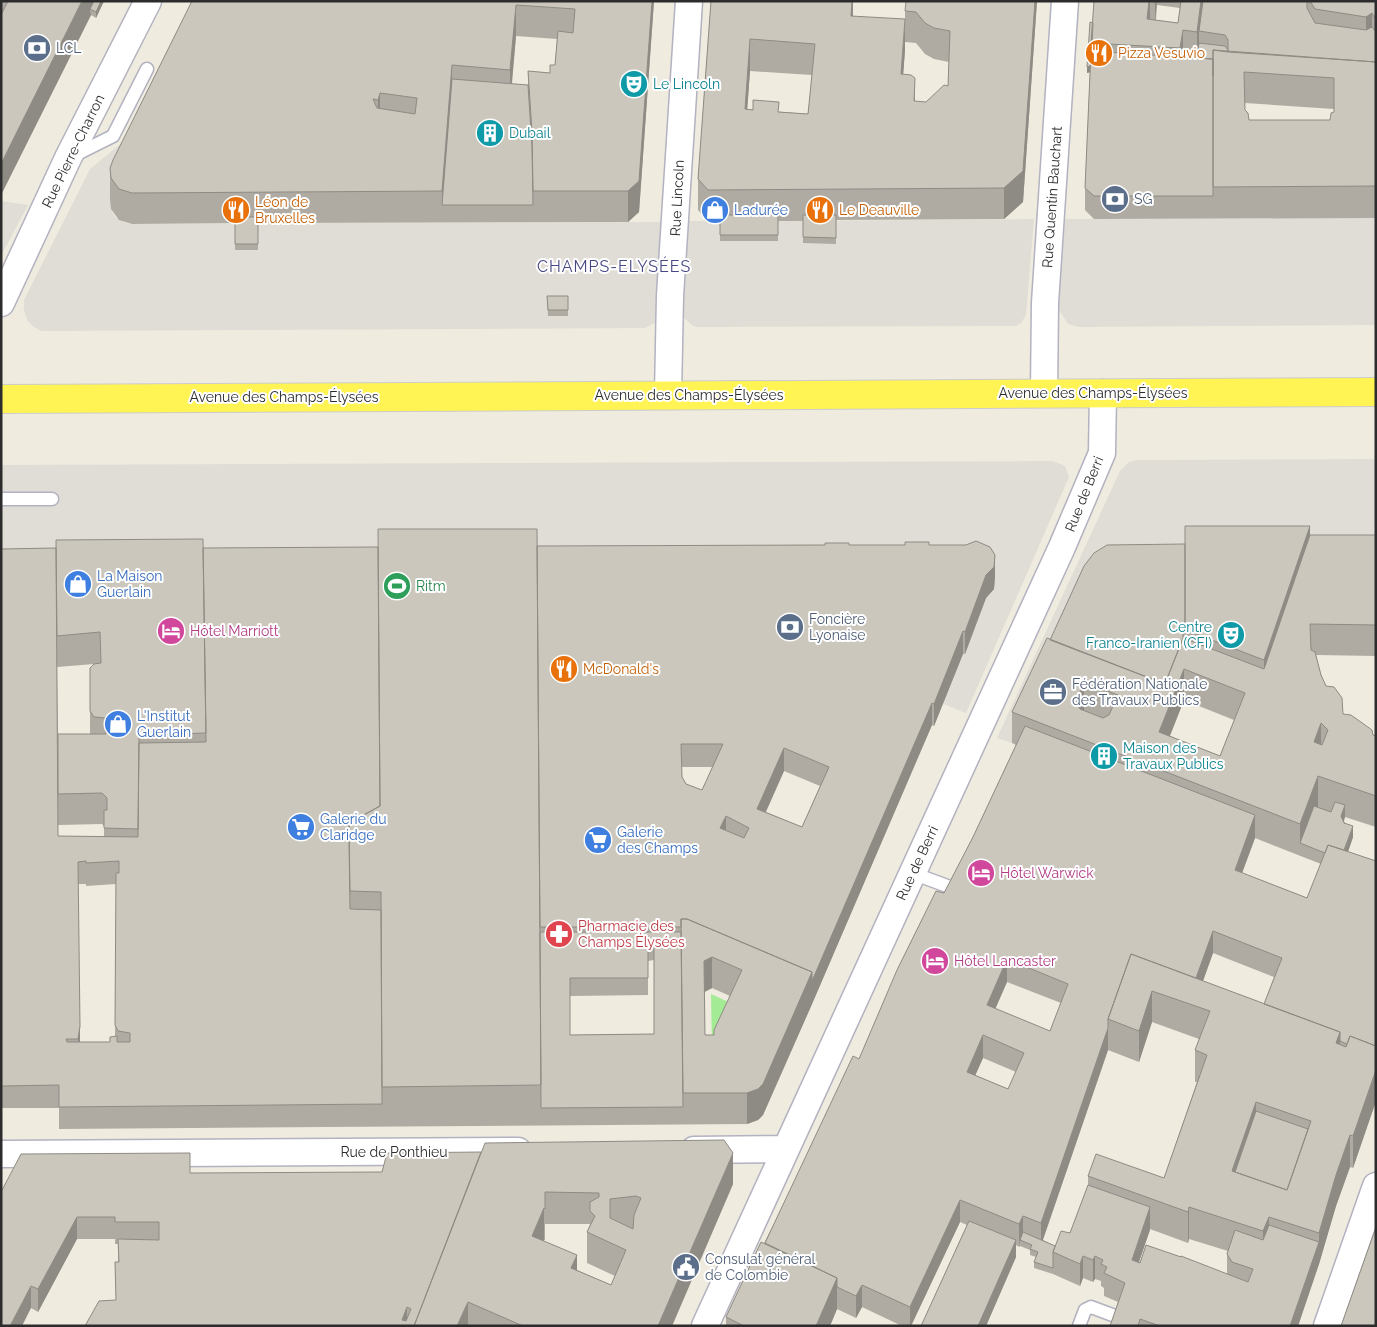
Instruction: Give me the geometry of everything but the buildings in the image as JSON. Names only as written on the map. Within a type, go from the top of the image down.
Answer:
[{"type":"main road","name":"Avenue des Champs-Élysées","points":[[1,399],[1376,392]]},
{"type":"street","name":"Rue Pierre-Charron","points":[[1,303],[68,158],[148,1]]},
{"type":"street","name":"Rue Lincoln","points":[[668,395],[670,296],[689,1]]},
{"type":"street","name":"Rue Quentin Bauchart","points":[[1044,394],[1046,286],[1064,1]]},
{"type":"street","name":"Rue de Berri","points":[[705,1326],[1062,547],[1102,452],[1102,393]]},
{"type":"street","points":[[672,1150],[786,1149]]},
{"type":"street","name":"Rue de Ponthieu","points":[[1,1154],[546,1151]]},
{"type":"street","points":[[1327,1326],[1371,1215],[1376,1186]]},
{"type":"lane","points":[[68,158],[113,136],[147,69]]},
{"type":"lane","points":[[1,499],[52,499]]},
{"type":"lane","points":[[912,873],[958,890]]},
{"type":"lane","points":[[1079,1326],[1085,1310],[1091,1307],[1142,1326]]},
{"type":"green space","points":[[711,994],[735,1005],[712,1049]]},
{"type":"shaded area","points":[[124,141],[111,209],[115,217],[132,224],[235,223],[235,250],[258,223],[665,222],[657,319],[655,323],[645,328],[42,331],[34,327],[27,320],[24,300],[90,169]]},
{"type":"shaded area","points":[[1,201],[28,205],[1,256]]},
{"type":"shaded area","points":[[1376,218],[1376,325],[1078,327],[1068,324],[1059,310],[1062,219]]},
{"type":"shaded area","points":[[1034,219],[1026,315],[1021,323],[1016,326],[699,327],[693,326],[682,316],[686,221],[720,221],[720,241],[778,241],[778,221]]},
{"type":"shaded area","points":[[1376,459],[1376,566],[1012,743],[997,738],[1120,471],[1129,462],[1138,460]]},
{"type":"shaded area","points":[[1053,461],[1065,466],[1069,477],[966,713],[941,703],[963,654],[965,654],[986,598],[994,589],[995,577],[1,571],[1,465]]},
{"type":"place","name":"LCL","points":[[37,48]]},
{"type":"place","name":"Pizza Vesuvio","points":[[1099,53]]},
{"type":"place","name":"Le Lincoln","points":[[634,84]]},
{"type":"place","name":"Dubail","points":[[490,133]]},
{"type":"place","name":"SG","points":[[1115,199]]},
{"type":"place","name":"Léon de Bruxelles","points":[[236,210]]},
{"type":"place","name":"Ladurée","points":[[715,210]]},
{"type":"place","name":"Le Deauville","points":[[820,210]]},
{"type":"place","name":"La Maison Guerlain","points":[[78,584]]},
{"type":"place","name":"Ritm","points":[[397,586]]},
{"type":"place","name":"Foncière Lyonaise","points":[[790,627]]},
{"type":"place","name":"Hôtel Marriott","points":[[171,631]]},
{"type":"place","name":"Centre Franco-Iranien (CFI)","points":[[1231,635]]},
{"type":"place","name":"McDonald's","points":[[564,669]]},
{"type":"place","name":"Fédération Nationale des Travaux Publics","points":[[1053,692]]},
{"type":"place","name":"L'Institut Guerlain","points":[[118,724]]},
{"type":"place","name":"Maison des Travaux Publics","points":[[1104,756]]},
{"type":"place","name":"Galerie du Claridge","points":[[301,827]]},
{"type":"place","name":"Galerie des Champs","points":[[598,840]]},
{"type":"place","name":"Hôtel Warwick","points":[[981,873]]},
{"type":"place","name":"Pharmacie des Champs Élysées","points":[[559,934]]},
{"type":"place","name":"Hôtel Lancaster","points":[[935,961]]},
{"type":"place","name":"Consulat général de Colombie","points":[[686,1267]]},
{"type":"district","name":"CHAMPS-ELYSÉES","points":[[614,266]]}]
